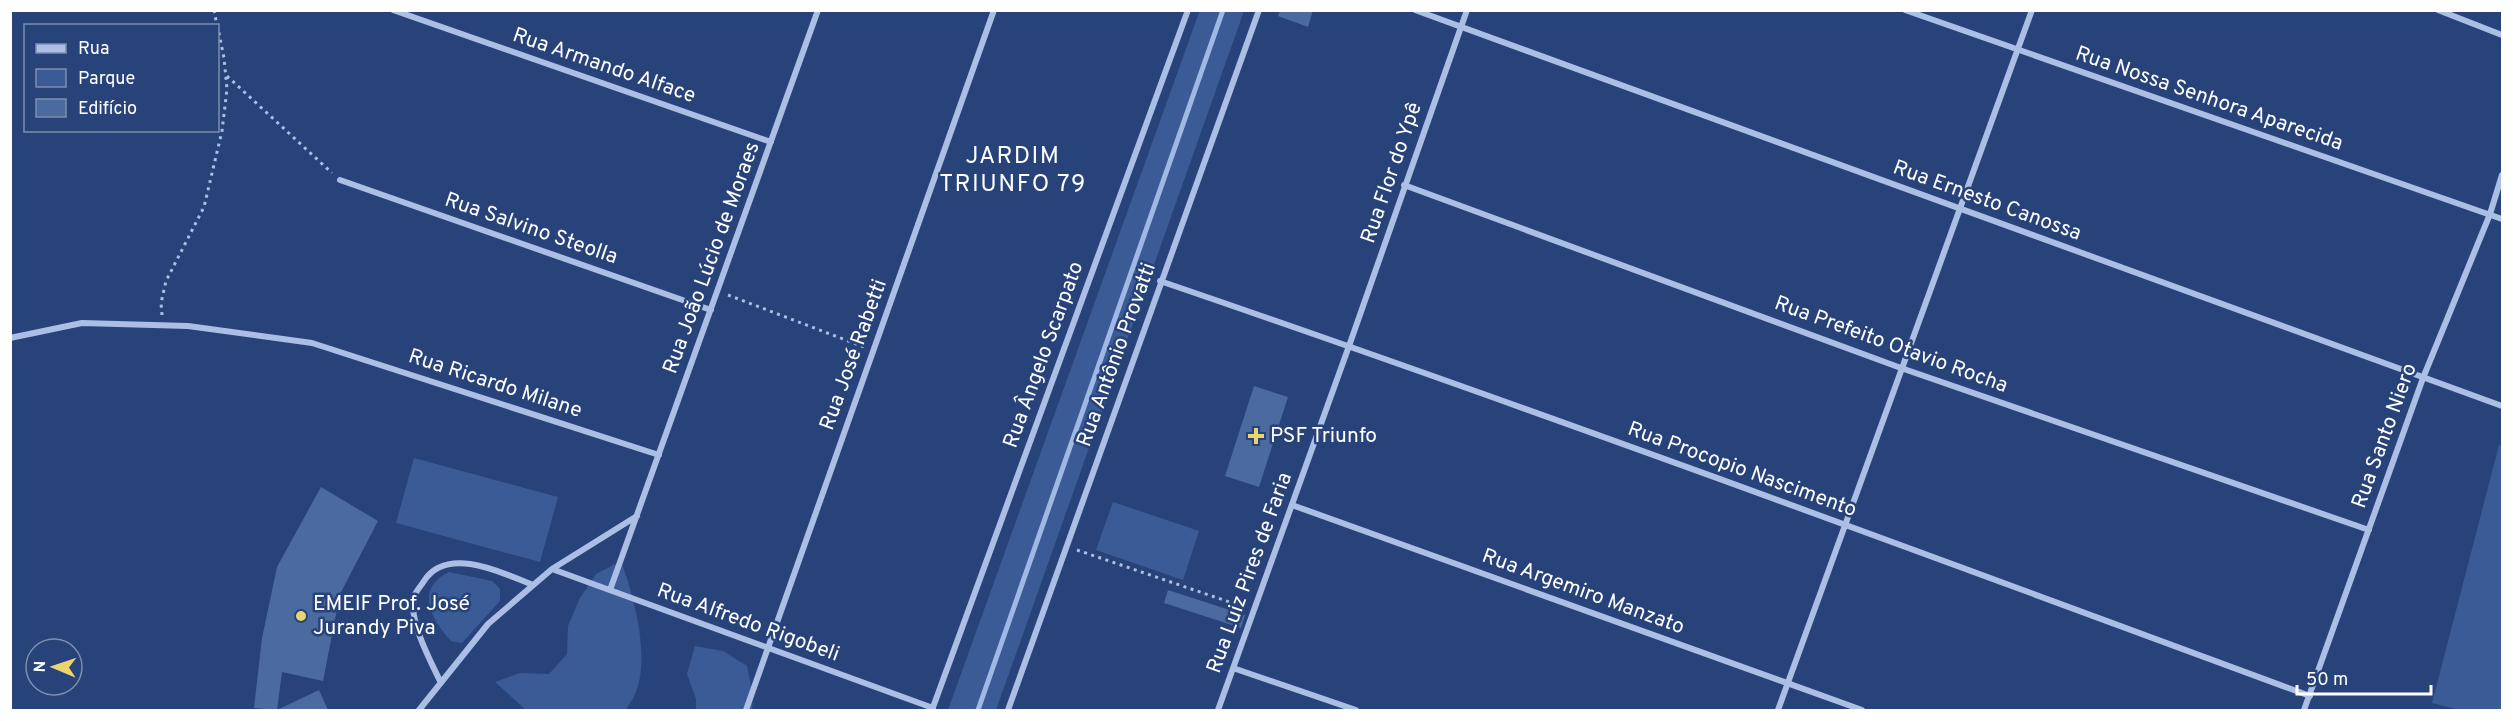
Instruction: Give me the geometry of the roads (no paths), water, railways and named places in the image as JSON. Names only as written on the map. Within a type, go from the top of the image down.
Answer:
[{"type":"street","name":"Rua Armando Alface","points":[[393,10],[771,142]]},
{"type":"street","name":"Rua João Lúcio de Moraes","points":[[610,590],[818,10]]},
{"type":"street","name":"Rua José Rabetti","points":[[746,711],[994,10]]},
{"type":"street","name":"Rua Ângelo Scarpato","points":[[933,709],[1188,10]]},
{"type":"street","name":"Rua Antônio Provatti","points":[[1008,711],[1259,10]]},
{"type":"street","name":"Rua Ernesto Canossa","points":[[1415,10],[2502,406]]},
{"type":"street","name":"Rua Flor do Ypê","points":[[1350,346],[1404,185],[1467,10]]},
{"type":"street","name":"Rua Nossa Senhora Aparecida","points":[[1905,10],[2502,219]]},
{"type":"street","points":[[1778,711],[2032,10]]},
{"type":"street","points":[[2438,10],[2502,35]]},
{"type":"street","name":"Rua Santo Niero","points":[[2304,711],[2423,378],[2490,214],[2502,175]]},
{"type":"street","name":"Rua Salvino Steolla","points":[[340,180],[711,310]]},
{"type":"street","name":"Rua Prefeito Otavio Rocha","points":[[1404,185],[1902,368],[2368,530]]},
{"type":"street","name":"Rua Procopio Nascimento","points":[[1161,281],[1350,346],[1845,524],[2310,696]]},
{"type":"street","name":"Rua Ricardo Milane","points":[[10,338],[82,323],[188,326],[322,345],[659,455]]},
{"type":"street","name":"Rua Luiz Pires de Faria","points":[[1218,711],[1350,346]]},
{"type":"street","name":"Rua Argemiro Manzato","points":[[1293,505],[1862,711]]},
{"type":"street","points":[[419,711],[488,624],[552,569],[637,516]]},
{"type":"street","points":[[441,683],[422,642],[414,613],[414,596],[428,574],[447,564],[468,563],[533,585]]},
{"type":"street","name":"Rua Alfredo Rigobeli","points":[[552,569],[933,709]]},
{"type":"street","points":[[1233,668],[1356,711]]},
{"type":"waterway","points":[[978,710],[1223,10]]},
{"type":"place","name":"PSF Triunfo","points":[[1256,436]]},
{"type":"place","name":"EMEIF Prof. José Jurandy Piva","points":[[301,616]]},
{"type":"district","name":"JARDIM TRIUNFO 79","points":[[1013,171]]}]
